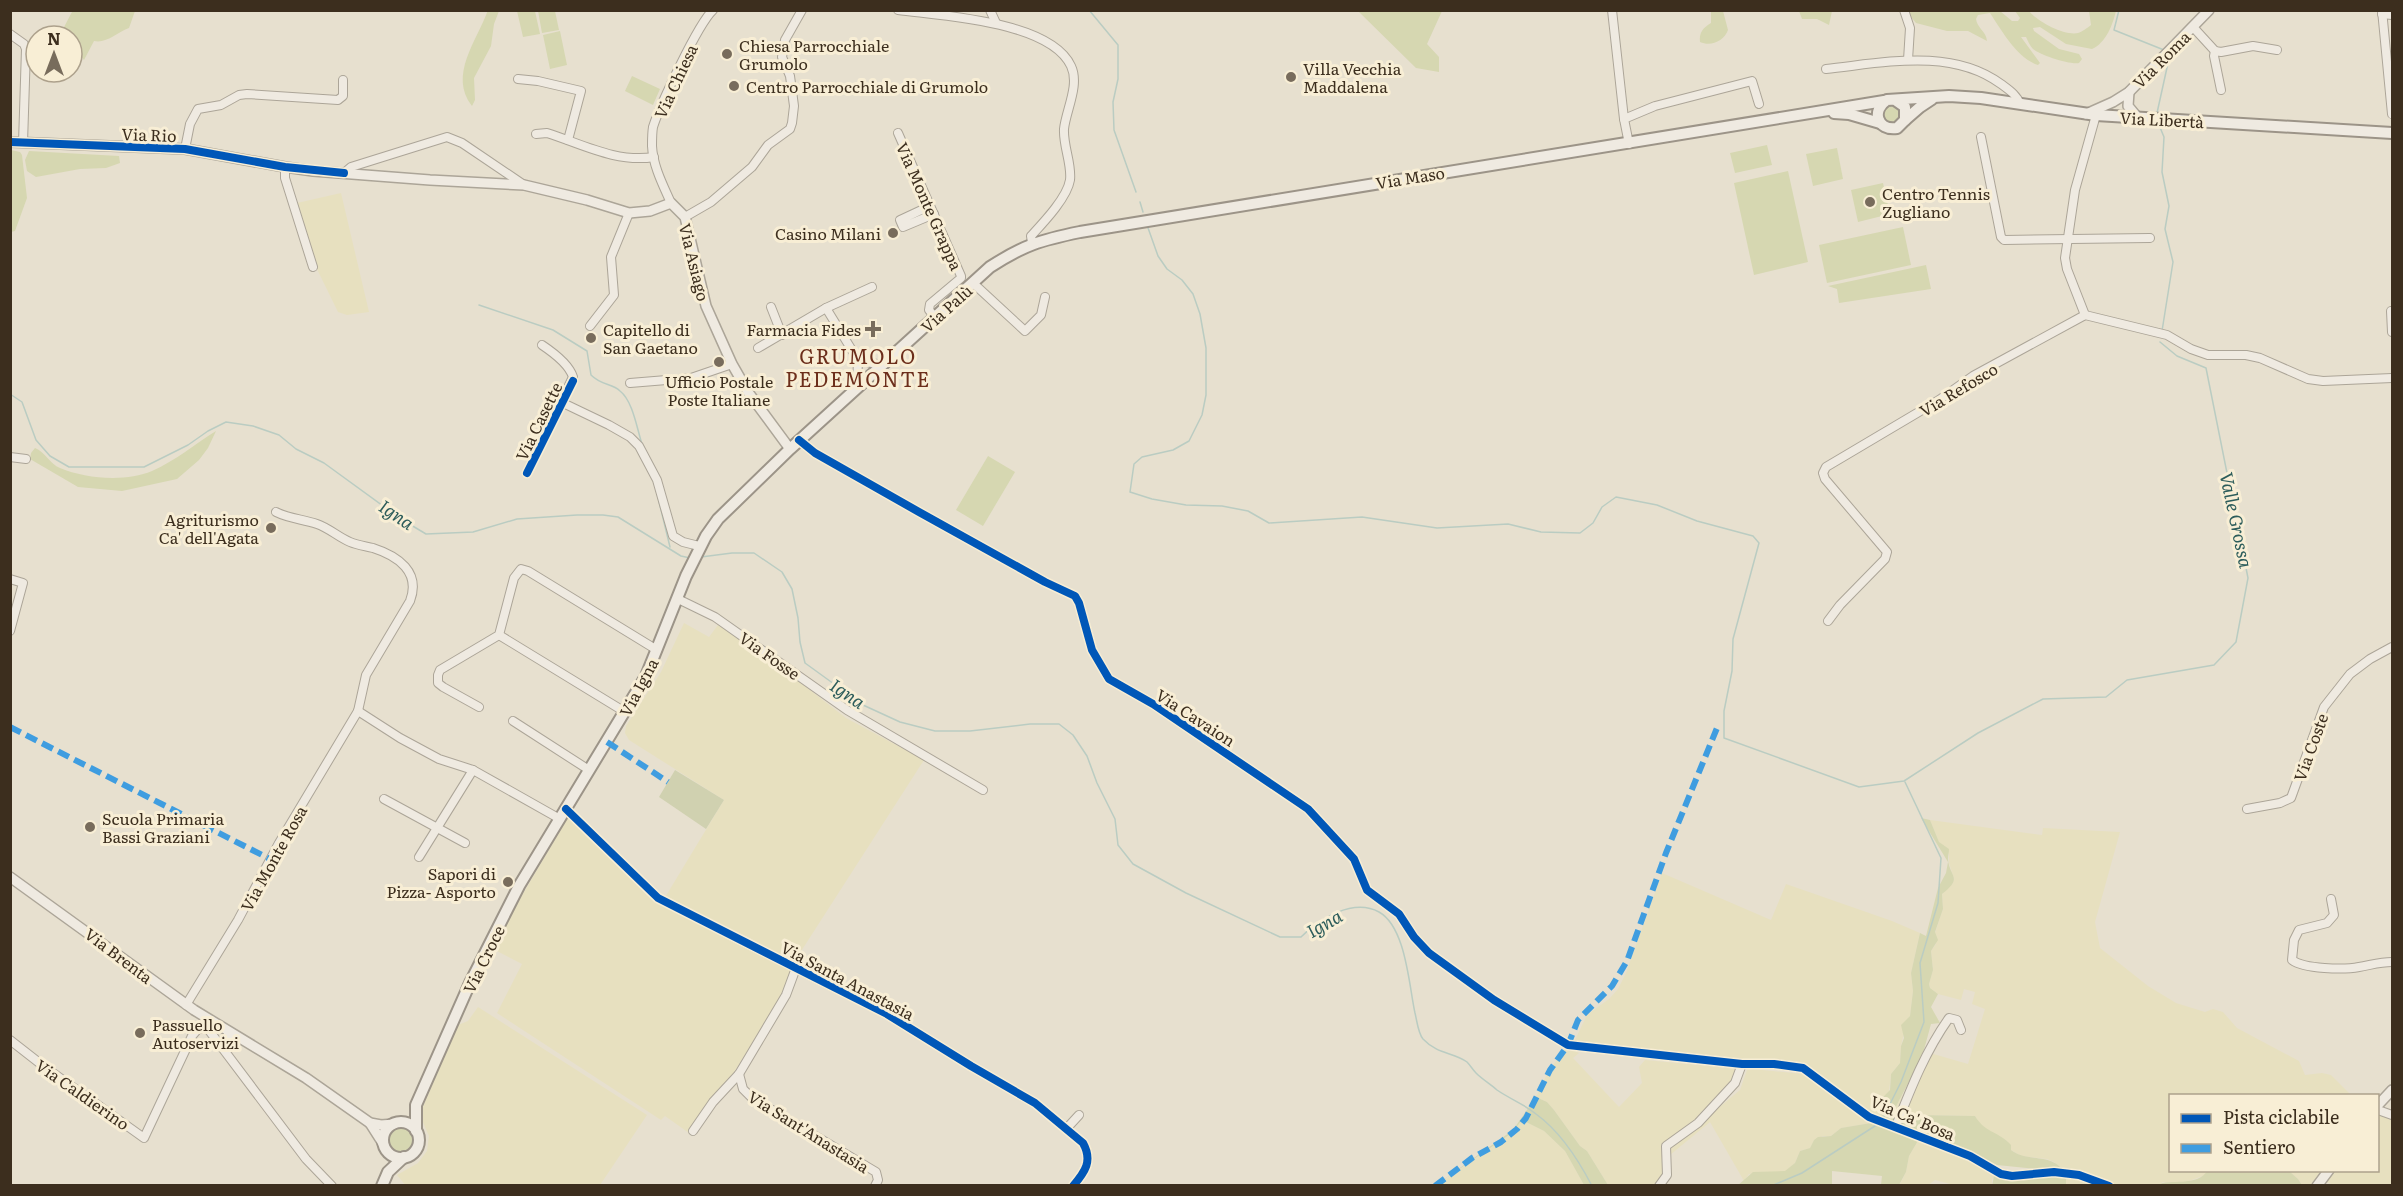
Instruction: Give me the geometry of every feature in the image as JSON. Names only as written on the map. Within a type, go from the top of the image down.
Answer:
[{"type":"main road","name":"Via Libertà","points":[[1816,114],[1839,108],[1889,101],[1949,96],[1981,98],[2091,115],[2392,133]]},
{"type":"main road","points":[[1816,114],[1849,114],[1892,129],[1901,126],[1920,107],[1933,99]]},
{"type":"main road","points":[[1880,123],[1877,114],[1880,105],[1889,101],[1905,107],[1905,120]]},
{"type":"main road","name":"Via Maso","points":[[1192,213],[1816,114]]},
{"type":"main road","name":"Via Palù","points":[[698,548],[718,519],[790,448],[990,267],[1032,243],[1080,232],[1192,213]]},
{"type":"main road","name":"Via Igna","points":[[563,814],[646,676],[698,548]]},
{"type":"main road","name":"Via Croce","points":[[404,1157],[414,1152],[417,1147],[416,1105],[489,944],[519,886],[563,814]]},
{"type":"main road","name":"Via Croce","points":[[385,1147],[386,1130],[416,1105]]},
{"type":"main road","points":[[395,1123],[408,1124],[416,1131]]},
{"type":"main road","points":[[385,1147],[394,1156],[404,1157]]},
{"type":"main road","points":[[385,1147],[388,1172]]},
{"type":"main road","points":[[382,1185],[388,1172],[404,1157]]},
{"type":"street","name":"Via Chiesa","points":[[671,203],[657,171],[653,129],[663,102],[704,21],[713,10]]},
{"type":"street","points":[[685,217],[711,202],[752,167],[768,145],[790,129],[794,106],[790,76],[782,57],[785,40],[801,10]]},
{"type":"street","points":[[898,10],[996,22],[1052,47],[1071,66],[1074,77],[1064,131],[1070,180],[1060,200],[1031,236],[1032,243]]},
{"type":"street","points":[[990,10],[996,22]]},
{"type":"street","points":[[1612,10],[1624,119],[1629,144]]},
{"type":"street","points":[[1904,10],[1910,28],[1908,60]]},
{"type":"street","name":"Via Roma","points":[[2115,117],[2128,96],[2209,10]]},
{"type":"street","points":[[2392,15],[2382,12],[2392,114]]},
{"type":"street","name":"Via Roma","points":[[2193,27],[2215,51],[2253,46],[2277,50]]},
{"type":"street","points":[[10,34],[24,44],[26,50],[23,143]]},
{"type":"street","name":"Via Roma","points":[[2215,51],[2221,90]]},
{"type":"street","points":[[1826,69],[1908,60],[1925,60],[1968,67],[1986,74],[2013,93],[2020,104]]},
{"type":"street","points":[[518,79],[581,91],[568,140]]},
{"type":"street","name":"Via Rio","points":[[185,148],[190,124],[198,110],[221,105],[239,95],[247,94],[338,100],[343,96],[343,80]]},
{"type":"street","points":[[1624,119],[1654,106],[1752,81],[1759,104]]},
{"type":"street","name":"Via Roma","points":[[2091,115],[2128,96]]},
{"type":"street","name":"Via Roma","points":[[2128,96],[2128,106],[2138,118]]},
{"type":"street","points":[[2113,102],[2112,112],[2115,117]]},
{"type":"street","points":[[2091,115],[2067,239],[2067,269],[2085,315],[2167,335],[2191,349],[2208,355],[2246,355],[2259,358],[2308,380],[2392,378]]},
{"type":"street","points":[[536,134],[547,134],[613,155],[633,158],[654,157]]},
{"type":"street","name":"Via Monte Grappa","points":[[898,134],[961,278],[933,301],[929,310],[937,315]]},
{"type":"street","name":"Via Asiago","points":[[443,137],[454,138],[524,184]]},
{"type":"street","name":"Via Rio","points":[[344,173],[351,167],[443,137]]},
{"type":"street","points":[[1981,137],[2001,237],[2004,240],[2150,238]]},
{"type":"street","name":"Via Rio","points":[[10,142],[185,148],[285,167],[430,180]]},
{"type":"street","points":[[285,167],[285,178],[313,267]]},
{"type":"street","name":"Via Asiago","points":[[430,180],[524,184],[629,213],[650,211],[671,203],[685,217],[706,306],[732,364],[747,392],[790,448]]},
{"type":"street","points":[[590,326],[613,298],[611,257],[629,213]]},
{"type":"street","points":[[973,283],[1025,331],[1041,315],[1045,297]]},
{"type":"street","points":[[758,348],[826,308],[872,287]]},
{"type":"street","points":[[771,307],[782,334]]},
{"type":"street","points":[[826,308],[865,374],[870,374]]},
{"type":"street","points":[[2391,311],[2392,332]]},
{"type":"street","name":"Via Refosco","points":[[1828,621],[1840,605],[1885,560],[1887,552],[1825,479],[1823,473],[1826,467],[1939,400],[1973,376],[2085,315]]},
{"type":"street","name":"Via Casette","points":[[527,473],[573,381],[573,374],[542,345]]},
{"type":"street","points":[[860,363],[881,365]]},
{"type":"street","points":[[857,386],[860,363]]},
{"type":"street","points":[[630,383],[691,378],[732,364]]},
{"type":"street","name":"Via Casette","points":[[563,403],[609,425],[630,437],[639,446],[657,480],[673,536],[698,548]]},
{"type":"street","name":"Via Cavaion","points":[[799,440],[815,453],[1045,582],[1075,596],[1092,650],[1110,679],[1153,704],[1308,809],[1353,859],[1367,890],[1399,914],[1414,937],[1429,953],[1494,1000],[1568,1045]]},
{"type":"street","points":[[10,457],[26,459]]},
{"type":"street","name":"Via Monte Rosa","points":[[186,1005],[238,920],[279,843],[358,711],[366,675],[410,601],[414,585],[404,565],[387,554],[350,542],[324,527],[276,512]]},
{"type":"street","points":[[479,707],[443,687],[438,683],[438,675],[440,670],[498,634],[514,578],[521,569],[535,575],[657,650]]},
{"type":"street","points":[[10,579],[22,583],[10,632]]},
{"type":"street","name":"Via Fosse","points":[[678,599],[715,616],[847,710],[983,790]]},
{"type":"street","points":[[498,634],[625,712]]},
{"type":"street","name":"Via Coste","points":[[2247,809],[2280,803],[2291,798],[2324,707],[2350,674],[2370,658],[2392,647]]},
{"type":"street","points":[[358,711],[400,738],[440,759],[473,770],[563,814]]},
{"type":"street","points":[[513,721],[589,770]]},
{"type":"street","points":[[419,857],[473,770]]},
{"type":"street","points":[[384,799],[465,843]]},
{"type":"street","name":"Via Santa Anastasia","points":[[563,814],[658,898],[833,986],[910,1028],[1035,1103],[1083,1143],[1089,1157],[1084,1173],[1073,1185]]},
{"type":"street","name":"Via Brenta","points":[[10,877],[186,1005],[306,1078],[370,1123],[385,1147]]},
{"type":"street","points":[[2331,899],[2334,915],[2327,922],[2300,930],[2294,940],[2292,960],[2297,964],[2335,967],[2359,967],[2372,963],[2392,962]]},
{"type":"street","name":"Via Sant'Anastasia","points":[[693,1131],[713,1102],[739,1074],[786,995],[796,968]]},
{"type":"street","name":"Via Ca' Bosa","points":[[1896,1126],[1921,1063],[1948,1018],[1957,1020],[1961,1030]]},
{"type":"street","name":"Via Caldierino","points":[[10,1040],[144,1138],[170,1080],[198,1029],[204,1028],[211,1031],[227,1047]]},
{"type":"street","points":[[228,1031],[227,1047],[306,1159],[332,1185]]},
{"type":"street","points":[[227,1047],[243,1040]]},
{"type":"street","name":"Via Ca' Bosa","points":[[1568,1045],[1742,1064],[1774,1064],[1803,1068],[1869,1117],[1970,1156],[2001,1174],[2012,1176],[2054,1172],[2079,1175],[2109,1185]]},
{"type":"street","points":[[1659,1185],[1667,1175],[1666,1146],[1698,1123],[1735,1083],[1742,1064]]},
{"type":"street","name":"Via Sant'Anastasia","points":[[739,1074],[743,1089],[752,1098],[876,1172],[878,1180],[875,1185]]},
{"type":"street","points":[[2379,1104],[2392,1090]]},
{"type":"street","points":[[1067,1128],[1079,1114]]},
{"type":"street","points":[[370,1123],[381,1125],[395,1123]]},
{"type":"street","points":[[2317,1185],[2327,1172]]},
{"type":"shaded area","points":[[341,193],[369,312],[347,315],[338,312],[315,265],[297,203]]},
{"type":"shaded area","points":[[684,623],[709,637],[718,625],[797,680],[846,718],[924,760],[798,956],[793,959],[787,959],[746,936],[664,899],[724,800],[629,740],[625,733],[626,726],[661,672]]},
{"type":"shaded area","points":[[567,819],[571,819],[651,898],[760,951],[791,971],[782,996],[731,1077],[712,1097],[689,1133],[665,1116],[661,1120],[497,1013],[522,964],[493,949],[504,926]]},
{"type":"shaded area","points":[[1930,820],[2042,835],[2043,828],[2120,832],[2095,922],[2100,948],[2148,986],[2176,1003],[2205,1012],[2213,1009],[2223,1012],[2237,1028],[2299,1061],[2305,1075],[2322,1073],[2331,1075],[2350,1094],[2169,1094],[2169,1172],[2207,1172],[2184,1183],[2163,1182],[2158,1186],[2113,1185],[2084,1175],[2064,1172],[2054,1162],[2047,1159],[2021,1156],[2011,1150],[2007,1141],[1981,1127],[1975,1116],[1919,1115],[1911,1116],[1904,1123],[1895,1120],[1893,1110],[1911,1082],[1923,1051],[1968,1064],[1985,1009],[1972,1004],[1975,992],[1964,989],[1961,1000],[1938,994],[1930,988],[1933,970],[1931,951],[1936,944],[1935,933],[1943,909],[1942,894],[1954,879],[1949,854],[1939,842]]},
{"type":"shaded area","points":[[1662,873],[1771,920],[1786,884],[1920,933],[1911,973],[1913,991],[1910,1016],[1901,1046],[1900,1063],[1891,1074],[1886,1118],[1867,1112],[1806,1070],[1573,1044],[1587,1015],[1609,999],[1618,989],[1626,973]]},
{"type":"shaded area","points":[[478,1007],[647,1115],[600,1185],[406,1186],[397,1175],[418,1163],[427,1151],[429,1136],[421,1118],[422,1109],[458,1025],[468,1021]]},
{"type":"shaded area","points":[[1567,1047],[1579,1053],[1573,1058],[1619,1107],[1642,1083],[1639,1067],[1645,1060],[1741,1069],[1711,1109],[1671,1140],[1666,1171],[1657,1185],[1608,1185],[1587,1151],[1580,1146],[1554,1110],[1547,1102],[1536,1097],[1549,1070]]},
{"type":"shaded area","points":[[1747,1070],[1804,1074],[1877,1122],[1841,1128],[1831,1136],[1823,1136],[1814,1140],[1810,1148],[1800,1151],[1795,1163],[1785,1172],[1749,1174],[1744,1181],[1710,1122],[1670,1155],[1670,1149],[1675,1144],[1740,1090]]},
{"type":"shaded area","points":[[2379,1110],[2392,1114],[2392,1185],[2335,1185],[2322,1181],[2330,1172],[2379,1172]]},
{"type":"shaded area","points":[[1522,1120],[1544,1131],[1565,1151],[1584,1185],[1436,1186],[1512,1133]]},
{"type":"shaded area","points":[[1919,1139],[2004,1171],[1992,1179],[1992,1185],[1954,1185],[1935,1180],[1928,1185],[1899,1186],[1906,1172],[1909,1156]]},
{"type":"shaded area","points":[[2290,1172],[2323,1172],[2312,1186],[2302,1185]]},
{"type":"shaded area","points":[[2066,1175],[2083,1179],[2102,1185],[2066,1185]]},
{"type":"green space","points":[[73,10],[135,10],[129,28],[107,39],[94,41],[84,60],[84,24],[66,24]]},
{"type":"green space","points":[[488,10],[499,11],[494,24],[491,46],[474,78],[475,100],[472,106],[465,94],[464,70]]},
{"type":"green space","points":[[517,11],[535,11],[540,34],[523,37]]},
{"type":"green space","points":[[538,11],[555,11],[559,30],[542,33]]},
{"type":"green space","points":[[1358,11],[1442,11],[1427,44],[1439,57],[1439,72],[1416,68]]},
{"type":"green space","points":[[1711,11],[1723,11],[1728,30],[1720,40],[1713,43],[1700,42],[1701,33],[1711,23]]},
{"type":"green space","points":[[1799,11],[1832,11],[1829,25],[1817,19],[1802,19]]},
{"type":"green space","points":[[1906,11],[2000,11],[2012,21],[2018,21],[2020,18],[2015,11],[2029,11],[2051,27],[2072,33],[2080,32],[2091,25],[2089,11],[2116,11],[2105,38],[2092,49],[2066,44],[2040,27],[2033,28],[2059,49],[2079,54],[2082,59],[2079,63],[2075,63],[2048,57],[2033,49],[2026,37],[2021,37],[2040,63],[2038,65],[2017,50],[1990,13],[1978,15],[1976,19],[1987,41],[1968,31],[1947,31],[1916,23]]},
{"type":"green space","points":[[560,31],[567,65],[550,69],[543,35]]},
{"type":"green space","points":[[632,76],[660,89],[653,105],[625,91]]},
{"type":"green space","points":[[1892,104],[1900,107],[1903,115],[1896,125],[1884,122],[1882,110]]},
{"type":"green space","points":[[1767,145],[1772,165],[1735,173],[1730,153]]},
{"type":"green space","points":[[1837,148],[1843,179],[1813,186],[1806,154]]},
{"type":"green space","points":[[11,150],[20,152],[22,155],[27,198],[15,231],[11,232]]},
{"type":"green space","points":[[29,151],[119,156],[120,163],[106,168],[80,169],[36,177],[27,171],[25,160]]},
{"type":"green space","points":[[1788,171],[1808,262],[1754,275],[1734,183]]},
{"type":"green space","name":"Centro Tennis Zugliano","points":[[1883,183],[1890,214],[1858,222],[1851,190]]},
{"type":"green space","points":[[1903,227],[1911,265],[1827,283],[1819,245]]},
{"type":"green space","points":[[1926,265],[1931,289],[1839,303],[1837,289],[1828,286]]},
{"type":"green space","points":[[216,431],[199,460],[177,479],[122,491],[78,487],[30,459],[35,448],[56,466],[70,472],[106,478],[130,477],[160,467]]},
{"type":"green space","points":[[988,456],[1015,472],[983,526],[956,510]]},
{"type":"green space","points":[[675,770],[724,800],[706,829],[659,797]]},
{"type":"green space","points":[[1921,818],[1930,820],[1939,842],[1949,849],[1949,865],[1954,877],[1952,884],[1942,894],[1943,909],[1935,932],[1938,940],[1931,951],[1933,970],[1929,984],[1930,988],[1938,994],[1931,1007],[1940,1023],[1931,1024],[1922,1057],[1892,1114],[1895,1120],[1904,1123],[1911,1116],[1919,1115],[1975,1116],[1983,1126],[2007,1141],[2011,1145],[2011,1150],[2017,1154],[2053,1162],[2064,1172],[1997,1165],[1956,1145],[1884,1119],[1878,1109],[1878,1103],[1890,1090],[1891,1074],[1900,1063],[1904,1038],[1901,1025],[1910,1016],[1913,991],[1911,973],[1920,933],[1926,936],[1938,888],[1946,873],[1948,862]]},
{"type":"green space","points":[[1536,1097],[1547,1102],[1554,1110],[1580,1146],[1587,1151],[1608,1185],[1584,1185],[1565,1151],[1544,1131],[1522,1120],[1512,1133],[1436,1185],[1513,1130]]},
{"type":"green space","points":[[1877,1122],[1919,1139],[1909,1156],[1906,1172],[1899,1185],[1881,1185],[1882,1176],[1832,1171],[1832,1185],[1737,1186],[1753,1172],[1785,1171],[1795,1163],[1800,1151],[1810,1148],[1818,1137],[1831,1136],[1841,1128]]},
{"type":"green space","points":[[401,1126],[411,1130],[415,1140],[411,1150],[401,1154],[391,1150],[387,1140],[391,1130]]},
{"type":"green space","points":[[2001,1170],[2066,1175],[2066,1185],[1992,1186],[1994,1176],[2003,1171]]},
{"type":"green space","points":[[2206,1172],[2290,1172],[2302,1185],[2158,1185],[2190,1181],[2203,1176]]},
{"type":"waterway","points":[[1089,10],[1118,45],[1118,79],[1113,102],[1114,130],[1136,192]]},
{"type":"waterway","name":"Valle Grossa","points":[[2119,10],[2114,30],[2164,50]]},
{"type":"waterway","name":"Valle Grossa","points":[[2157,113],[2170,54]]},
{"type":"waterway","points":[[2159,125],[2164,137],[2162,172],[2169,206],[2165,229],[2173,262],[2162,331]]},
{"type":"waterway","points":[[1140,202],[1143,212]]},
{"type":"waterway","points":[[1147,225],[1158,256],[1167,269],[1182,280],[1193,294],[1200,314],[1206,348],[1206,395],[1202,415],[1189,441],[1173,450],[1142,457],[1134,464],[1130,492],[1152,499],[1186,505],[1222,506],[1248,511],[1269,523],[1362,517],[1437,528],[1508,524],[1541,532],[1580,533],[1593,523],[1602,507],[1616,497],[1657,505],[1697,521],[1753,536],[1759,543],[1733,639],[1732,671],[1724,711],[1724,738],[1859,787],[1904,781],[1978,733],[2043,699],[2106,697],[2127,680],[2214,665],[2236,642],[2248,578],[2206,368],[2177,356],[2160,342]]},
{"type":"waterway","points":[[479,305],[553,330],[587,351],[591,375],[617,388],[628,401],[642,444]]},
{"type":"waterway","name":"Igna","points":[[10,394],[22,402],[36,440],[50,456],[69,467],[144,467],[188,445],[226,422],[253,426],[279,435],[296,449],[324,463],[401,519],[426,534],[473,532],[517,519],[603,515],[618,517],[681,556],[690,558]]},
{"type":"waterway","points":[[655,485],[670,547]]},
{"type":"waterway","name":"Igna","points":[[701,557],[754,553],[782,572],[792,589],[805,663],[863,705],[900,722],[935,731],[970,731],[1030,724],[1059,724],[1073,735],[1087,756],[1097,783],[1115,819],[1118,845],[1133,864],[1186,893],[1280,937],[1301,937],[1327,917],[1348,909],[1369,908],[1379,912],[1388,920],[1401,943],[1418,1027],[1423,1039],[1434,1048],[1467,1062],[1478,1075],[1497,1090],[1527,1107],[1545,1121],[1568,1147],[1592,1186]]},
{"type":"waterway","points":[[1883,1118],[1901,1082],[1924,1022],[1920,963],[1938,903],[1941,858],[1905,782]]},
{"type":"waterway","points":[[1771,1186],[1802,1173],[1878,1124]]},
{"type":"marked path","points":[[10,727],[272,860]]},
{"type":"marked path","points":[[1435,1186],[1472,1158],[1501,1142],[1517,1129],[1526,1118],[1550,1070],[1568,1045],[1578,1020],[1612,986],[1627,961],[1666,853],[1717,728]]},
{"type":"marked path","points":[[607,742],[668,782]]},
{"type":"cycle path","points":[[10,142],[185,149],[285,167],[344,173]]},
{"type":"cycle path","points":[[527,473],[573,381]]},
{"type":"cycle path","points":[[799,440],[815,453],[919,512],[1045,582],[1075,596],[1092,650],[1109,679],[1153,704],[1308,809],[1354,859],[1367,890],[1399,914],[1414,937],[1429,953],[1494,1000],[1568,1045],[1742,1064],[1774,1064],[1803,1068],[1869,1117],[1970,1156],[2001,1174],[2012,1176],[2054,1172],[2079,1175],[2109,1186]]},
{"type":"cycle path","points":[[566,809],[658,898],[887,1014],[1035,1103],[1083,1143],[1086,1149],[1086,1166],[1073,1186]]},
{"type":"place","name":"Chiesa Parrocchiale Grumolo","points":[[727,54]]},
{"type":"place","name":"Villa Vecchia Maddalena","points":[[1291,77]]},
{"type":"place","name":"Centro Parrocchiale di Grumolo","points":[[734,86]]},
{"type":"place","name":"Centro Tennis Zugliano","points":[[1870,202]]},
{"type":"place","name":"Casino Milani","points":[[893,233]]},
{"type":"place","name":"Farmacia Fides","points":[[873,329]]},
{"type":"place","name":"Capitello di San Gaetano","points":[[591,338]]},
{"type":"place","name":"Ufficio Postale Poste Italiane","points":[[719,362]]},
{"type":"place","name":"Agriturismo Ca' dell'Agata","points":[[271,528]]},
{"type":"place","name":"Scuola Primaria Bassi Graziani","points":[[90,827]]},
{"type":"place","name":"Sapori di Pizza- Asporto","points":[[508,882]]},
{"type":"place","name":"Passuello Autoservizi","points":[[140,1033]]},
{"type":"district","name":"GRUMOLO PEDEMONTE","points":[[858,366]]}]
